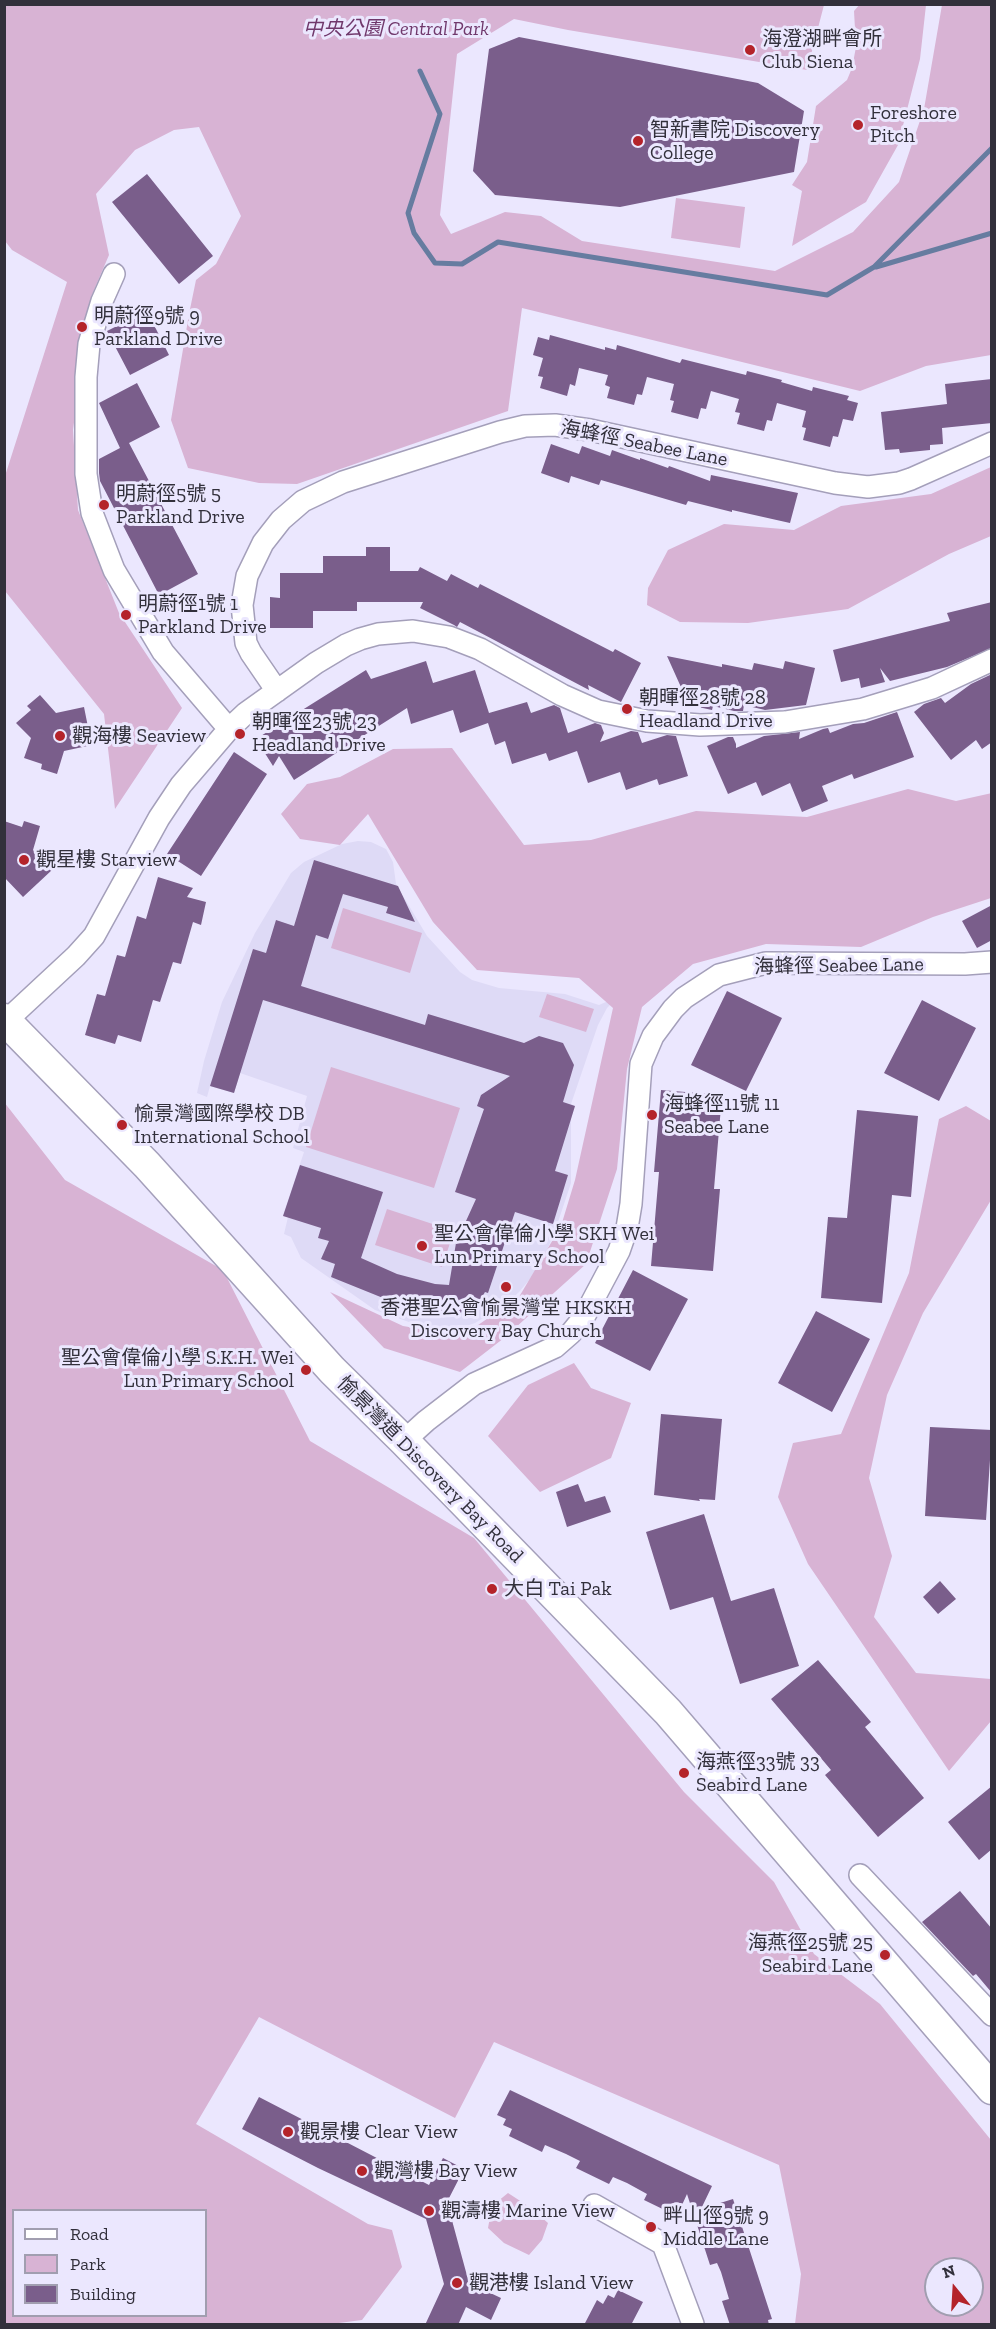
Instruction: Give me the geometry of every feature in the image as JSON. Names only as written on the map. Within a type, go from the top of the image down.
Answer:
[{"type":"street","points":[[114,274],[102,301],[90,344],[86,377],[86,474],[92,513],[114,570],[163,652],[229,729]]},
{"type":"street","name":"海蜂徑 Seabee Lane","points":[[277,691],[251,653],[243,631],[242,605],[247,576],[263,543],[281,520],[315,494],[343,482],[525,426],[555,425],[590,430],[835,483],[868,487],[905,481],[992,443]]},
{"type":"street","points":[[5,1020],[76,956],[93,936],[159,818],[181,785],[229,729],[246,713],[316,663],[346,645],[378,634],[413,631],[440,635],[465,642],[562,695],[598,711],[676,724],[759,724],[833,716],[882,705],[950,681],[992,660]]},
{"type":"street","name":"海蜂徑 Seabee Lane","points":[[404,1441],[474,1384],[555,1347],[584,1317],[619,1251],[627,1228],[631,1204],[639,1079],[643,1057],[662,1022],[694,990],[725,973],[766,963],[965,964],[992,962]]},
{"type":"street","name":"愉景灣道 Discovery Bay Road","points":[[5,1020],[147,1165],[332,1370],[668,1713],[992,2089]]},
{"type":"street","points":[[860,1875],[992,2014]]},
{"type":"street","points":[[594,2205],[663,2244],[693,2325]]},
{"type":"shaded area","points":[[358,841],[371,842],[386,849],[393,862],[396,884],[427,936],[460,972],[472,980],[499,988],[565,994],[599,1005],[618,997],[607,1008],[598,1025],[571,1104],[575,1106],[571,1119],[571,1183],[545,1255],[536,1272],[505,1305],[475,1323],[443,1334],[375,1310],[301,1258],[291,1237],[284,1234],[288,1217],[283,1215],[304,1152],[293,1148],[307,1096],[240,1073],[234,1093],[210,1086],[207,1097],[197,1093],[222,1002],[255,933],[291,873],[304,862],[342,844]]},
{"type":"green space","name":"Foreshore Pitch","points":[[860,4],[926,5],[920,59],[898,145],[866,202],[792,246],[802,191],[792,185],[807,162],[816,106],[847,80],[852,68],[856,47],[854,11]]},
{"type":"green space","name":"中央公園 Central Park","points":[[4,5],[824,5],[807,70],[514,19],[457,54],[440,215],[451,234],[505,212],[541,216],[582,241],[775,271],[853,232],[899,182],[924,109],[942,5],[991,5],[991,355],[926,366],[860,391],[522,308],[508,411],[297,484],[259,483],[188,468],[171,420],[196,280],[216,264],[241,216],[199,127],[174,130],[135,150],[96,194],[109,255],[91,297],[73,430],[78,510],[119,613],[182,708],[115,809],[104,714],[5,591],[5,476],[67,282],[12,250],[5,241]]},
{"type":"green space","points":[[676,198],[745,207],[740,248],[671,238]]},
{"type":"green space","points":[[991,467],[991,536],[949,554],[848,609],[748,623],[680,622],[647,605],[648,588],[668,550],[724,524],[794,530],[841,506],[931,494]]},
{"type":"green space","points":[[452,748],[524,845],[591,840],[696,811],[807,817],[908,789],[956,801],[992,793],[991,898],[933,917],[861,947],[766,944],[693,964],[642,1007],[627,1069],[617,1169],[586,1264],[504,1338],[460,1372],[384,1348],[330,1292],[403,1326],[462,1336],[519,1297],[561,1226],[575,1180],[613,1008],[579,978],[477,970],[433,922],[368,814],[340,845],[300,839],[281,814],[307,784],[340,777],[393,749]]},
{"type":"green space","points":[[343,908],[422,933],[410,973],[331,948]]},
{"type":"green space","points":[[547,994],[594,1009],[586,1032],[539,1017]]},
{"type":"green space","points":[[331,1067],[460,1108],[434,1188],[306,1147]]},
{"type":"green space","points":[[4,1102],[65,1180],[223,1270],[310,1441],[474,1538],[684,1792],[774,1882],[814,1954],[880,2004],[991,2140],[991,2324],[795,2324],[801,2274],[779,2165],[494,2042],[455,2118],[259,2017],[196,2124],[368,2224],[392,2230],[402,2267],[362,2320],[331,2324],[5,2324]]},
{"type":"green space","points":[[966,1106],[991,1121],[991,1200],[923,1313],[887,1395],[869,1478],[892,1556],[874,1617],[916,1673],[991,1679],[991,1721],[949,1771],[808,1564],[778,1497],[793,1443],[841,1434],[909,1273],[939,1119]]},
{"type":"green space","points":[[387,1209],[454,1231],[442,1267],[375,1245]]},
{"type":"green space","points":[[574,1363],[591,1388],[631,1403],[611,1458],[540,1492],[488,1436],[528,1385]]},
{"type":"green space","points":[[508,2193],[548,2223],[542,2240],[529,2255],[504,2243],[488,2228],[492,2206]]},
{"type":"building","name":"智新書院 Discovery College","points":[[519,37],[758,83],[804,111],[794,172],[620,207],[495,195],[473,171],[489,49]]},
{"type":"building","points":[[147,174],[213,256],[179,284],[112,202]]},
{"type":"building","points":[[147,311],[169,355],[130,375],[107,331]]},
{"type":"building","points":[[550,335],[605,350],[605,347],[616,350],[617,345],[680,363],[682,359],[746,375],[747,371],[812,391],[813,387],[849,396],[847,400],[858,403],[853,421],[843,419],[838,437],[833,436],[830,447],[803,440],[806,428],[802,427],[806,411],[777,403],[772,421],[767,420],[764,431],[737,424],[740,413],[735,412],[739,399],[711,391],[706,409],[701,408],[698,419],[671,412],[674,401],[670,400],[674,384],[647,377],[642,395],[637,394],[634,405],[607,398],[610,387],[605,385],[608,375],[579,368],[575,386],[570,384],[567,396],[540,388],[543,377],[538,376],[543,358],[533,355],[538,337],[549,340]]},
{"type":"building","points":[[992,379],[992,423],[942,428],[943,444],[930,445],[930,450],[900,453],[899,449],[885,450],[881,412],[947,404],[945,384]]},
{"type":"building","points":[[137,383],[160,427],[129,443],[198,574],[159,595],[100,481],[99,473],[99,459],[120,448],[99,403]]},
{"type":"building","points":[[551,444],[579,454],[582,446],[610,456],[612,450],[668,468],[669,466],[710,481],[711,475],[798,493],[790,523],[688,501],[686,505],[601,480],[599,485],[571,476],[569,483],[541,473]]},
{"type":"building","points":[[366,547],[390,547],[390,571],[418,571],[420,567],[447,581],[451,574],[478,588],[480,584],[613,652],[615,649],[641,663],[621,702],[588,685],[589,690],[460,622],[457,627],[420,608],[423,602],[357,602],[357,611],[313,611],[313,628],[270,628],[270,597],[280,598],[280,573],[323,573],[323,556],[366,556]]},
{"type":"building","points":[[992,602],[992,648],[947,667],[890,681],[880,668],[885,682],[861,688],[859,678],[841,682],[833,650],[950,621],[947,613]]},
{"type":"building","points":[[667,656],[722,667],[722,664],[752,670],[754,663],[783,669],[785,661],[815,668],[806,705],[765,710],[744,705],[743,711],[713,706],[712,710],[689,705]]},
{"type":"building","points":[[426,661],[433,683],[475,670],[489,713],[527,702],[531,713],[554,705],[560,708],[568,733],[595,723],[601,725],[604,733],[600,742],[631,731],[638,732],[642,743],[667,735],[676,736],[688,776],[659,785],[657,779],[626,790],[620,772],[588,783],[577,751],[549,761],[546,753],[512,764],[505,741],[495,745],[488,723],[460,733],[453,710],[411,724],[407,708],[294,780],[279,756],[273,766],[256,739],[366,670],[371,679]]},
{"type":"building","points":[[992,674],[992,742],[982,749],[976,740],[951,760],[914,712],[924,704],[941,698],[945,703],[971,684]]},
{"type":"building","name":"觀海樓 Seaview","points":[[40,695],[56,713],[84,707],[92,745],[64,751],[57,774],[41,769],[42,764],[24,758],[31,738],[16,723],[31,710],[27,706]]},
{"type":"building","points":[[897,712],[914,757],[854,779],[852,774],[822,786],[828,801],[802,812],[790,783],[762,796],[756,782],[728,794],[707,746],[728,737],[733,737],[736,748],[764,736],[800,732],[799,739],[823,729],[828,728],[830,733]]},
{"type":"building","points":[[234,752],[267,774],[201,876],[167,854]]},
{"type":"building","name":"觀星樓 Starview","points":[[4,821],[22,827],[24,821],[40,826],[33,850],[52,870],[23,897],[4,877]]},
{"type":"building","points":[[314,860],[398,886],[415,922],[386,913],[388,907],[343,894],[328,939],[316,935],[301,986],[425,1025],[428,1014],[524,1043],[539,1036],[563,1043],[574,1065],[563,1102],[575,1106],[555,1171],[568,1175],[553,1224],[515,1212],[488,1293],[485,1292],[477,1306],[462,1309],[460,1317],[421,1310],[388,1300],[331,1277],[335,1264],[321,1259],[329,1241],[318,1238],[321,1228],[283,1216],[300,1165],[383,1192],[361,1258],[397,1274],[435,1284],[449,1285],[456,1243],[476,1199],[455,1192],[484,1109],[477,1106],[481,1095],[510,1076],[263,1000],[234,1093],[210,1086],[253,949],[266,953],[276,920],[294,926]]},
{"type":"building","points":[[158,877],[193,888],[187,897],[206,902],[201,925],[193,922],[181,964],[173,962],[160,1002],[153,1000],[141,1042],[118,1035],[115,1044],[85,1035],[97,994],[105,996],[117,955],[125,957],[137,916],[146,919]]},
{"type":"building","points":[[992,905],[992,940],[977,948],[962,921]]},
{"type":"building","points":[[727,991],[782,1018],[746,1091],[691,1065]]},
{"type":"building","points":[[922,1000],[976,1028],[939,1101],[884,1073]]},
{"type":"building","points":[[661,1090],[722,1095],[714,1189],[720,1189],[713,1271],[651,1266],[659,1172],[654,1172]]},
{"type":"building","points":[[857,1110],[918,1116],[911,1197],[892,1195],[882,1303],[821,1298],[828,1217],[847,1218]]},
{"type":"building","points":[[633,1270],[688,1299],[650,1371],[595,1343]]},
{"type":"building","points":[[816,1311],[870,1339],[832,1412],[778,1383]]},
{"type":"building","points":[[661,1414],[722,1419],[715,1500],[699,1499],[700,1501],[654,1495]]},
{"type":"building","points":[[930,1427],[992,1430],[986,1520],[925,1516]]},
{"type":"building","points":[[578,1484],[585,1502],[605,1496],[611,1512],[567,1527],[556,1492]]},
{"type":"building","points":[[704,1514],[731,1601],[774,1588],[799,1666],[740,1684],[713,1597],[670,1610],[646,1532]]},
{"type":"building","points":[[940,1581],[956,1599],[938,1614],[923,1597]]},
{"type":"building","points":[[818,1660],[871,1722],[865,1727],[924,1798],[878,1837],[825,1775],[831,1770],[771,1699]]},
{"type":"building","points":[[992,1786],[992,1849],[979,1860],[948,1822]]},
{"type":"building","points":[[960,1891],[992,1929],[992,1993],[976,1974],[973,1976],[922,1922]]},
{"type":"building","points":[[510,2090],[712,2186],[701,2209],[733,2199],[772,2319],[768,2320],[769,2325],[730,2325],[722,2301],[729,2299],[721,2272],[717,2263],[710,2265],[687,2194],[677,2216],[644,2200],[647,2194],[627,2183],[613,2177],[609,2184],[576,2168],[580,2161],[566,2154],[545,2145],[542,2152],[509,2136],[512,2129],[503,2125],[506,2119],[497,2115]]},
{"type":"building","points":[[259,2097],[429,2185],[443,2158],[464,2169],[447,2202],[469,2283],[501,2298],[491,2320],[466,2307],[458,2325],[425,2325],[444,2284],[426,2219],[242,2129]]},
{"type":"building","points":[[618,2290],[643,2302],[631,2325],[584,2325],[597,2300],[603,2304],[608,2295],[614,2298]]},
{"type":"waterway","points":[[420,71],[440,114],[408,213],[414,233],[435,263],[462,264],[498,242],[827,295],[874,267],[992,148]]},
{"type":"waterway","points":[[876,267],[992,233]]},
{"type":"place","name":"海澄湖畔會所 Club Siena","points":[[750,50]]},
{"type":"place","name":"Foreshore Pitch","points":[[858,125]]},
{"type":"place","name":"智新書院 Discovery College","points":[[638,141]]},
{"type":"place","name":"明蔚徑9號 9 Parkland Drive","points":[[82,327]]},
{"type":"place","name":"明蔚徑5號 5 Parkland Drive","points":[[104,505]]},
{"type":"place","name":"明蔚徑1號 1 Parkland Drive","points":[[126,615]]},
{"type":"place","name":"朝暉徑28號 28 Headland Drive","points":[[627,709]]},
{"type":"place","name":"朝暉徑23號 23 Headland Drive","points":[[240,734]]},
{"type":"place","name":"觀海樓 Seaview","points":[[60,736]]},
{"type":"place","name":"觀星樓 Starview","points":[[24,860]]},
{"type":"place","name":"海蜂徑11號 11 Seabee Lane","points":[[652,1115]]},
{"type":"place","name":"愉景灣國際學校 DB International School","points":[[122,1125]]},
{"type":"place","name":"聖公會偉倫小學 SKH Wei Lun Primary School","points":[[422,1246]]},
{"type":"place","name":"香港聖公會愉景灣堂 HKSKH Discovery Bay Church","points":[[506,1287]]},
{"type":"place","name":"聖公會偉倫小學 S.K.H. Wei Lun Primary School","points":[[306,1370]]},
{"type":"place","name":"大白 Tai Pak","points":[[492,1589]]},
{"type":"place","name":"海燕徑33號 33 Seabird Lane","points":[[684,1773]]},
{"type":"place","name":"海燕徑25號 25 Seabird Lane","points":[[885,1955]]},
{"type":"place","name":"觀景樓 Clear View","points":[[288,2132]]},
{"type":"place","name":"觀灣樓 Bay View","points":[[362,2171]]},
{"type":"place","name":"觀濤樓 Marine View","points":[[429,2211]]},
{"type":"place","name":"畔山徑9號 9 Middle Lane","points":[[651,2227]]},
{"type":"place","name":"觀港樓 Island View","points":[[457,2283]]}]
